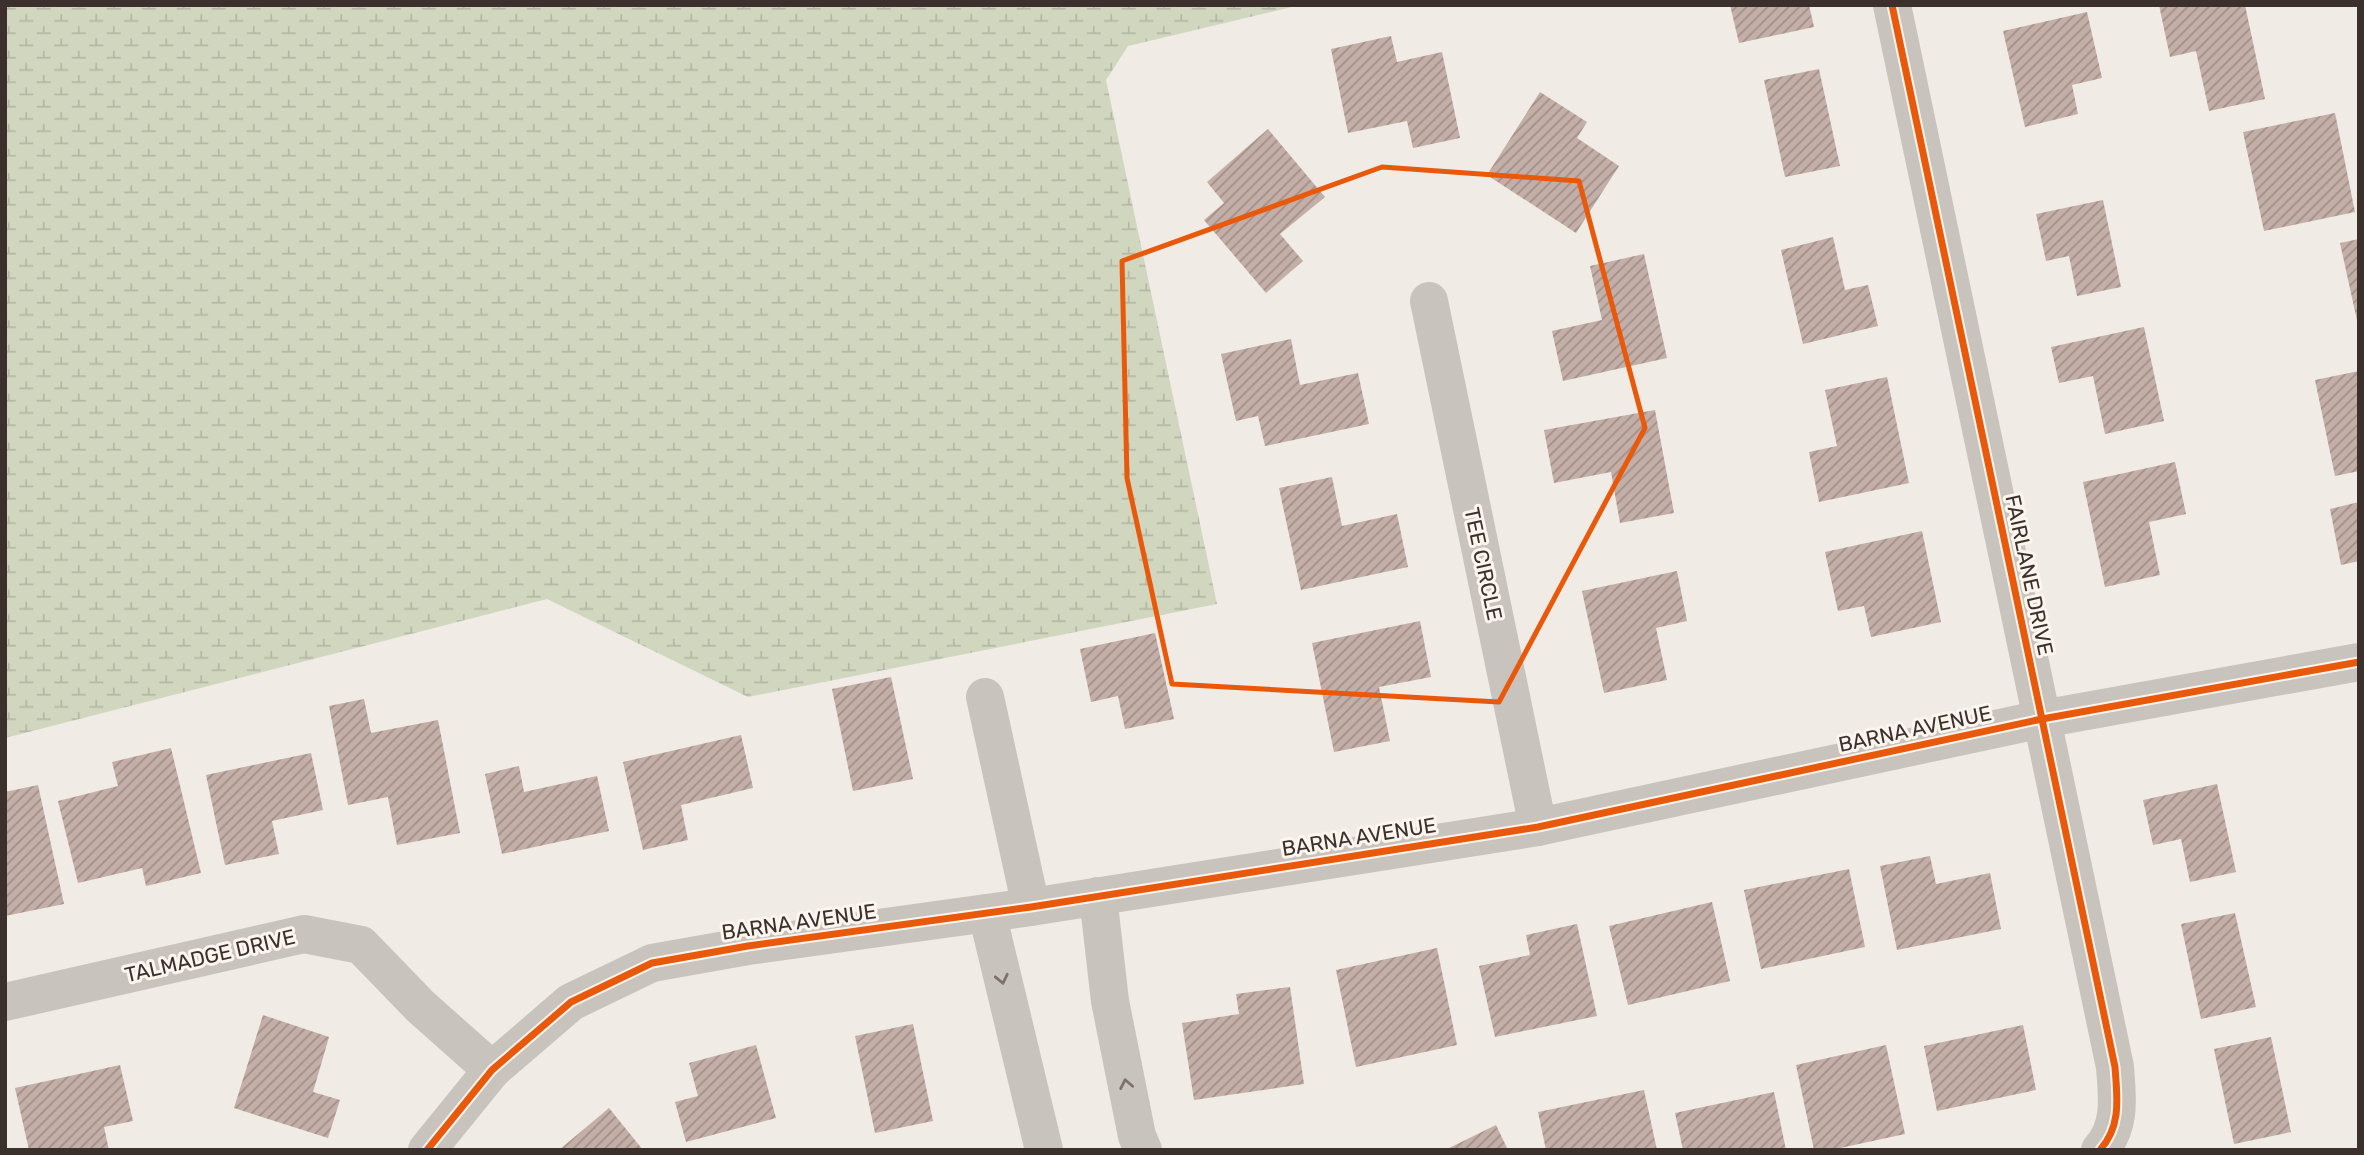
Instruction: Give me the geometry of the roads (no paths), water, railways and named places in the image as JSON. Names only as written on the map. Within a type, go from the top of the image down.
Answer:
[{"type":"street","name":"FAIRLANE DRIVE","points":[[1892,5],[2115,1067],[2118,1104],[2114,1127],[2100,1150]]},
{"type":"street","name":"TEE CIRCLE","points":[[1429,301],[1538,827]]},
{"type":"street","name":"BARNA AVENUE","points":[[427,1150],[492,1070],[571,1002],[652,963],[748,946],[1031,907],[1538,827],[2042,719],[2359,662]]},
{"type":"street","points":[[985,697],[1031,907]]},
{"type":"street","points":[[1098,896],[1110,1001],[1137,1136],[1143,1150]]},
{"type":"street","points":[[987,913],[1044,1150]]},
{"type":"street","name":"TALMADGE DRIVE","points":[[5,1002],[304,934],[361,945],[419,1006],[492,1070]]}]
